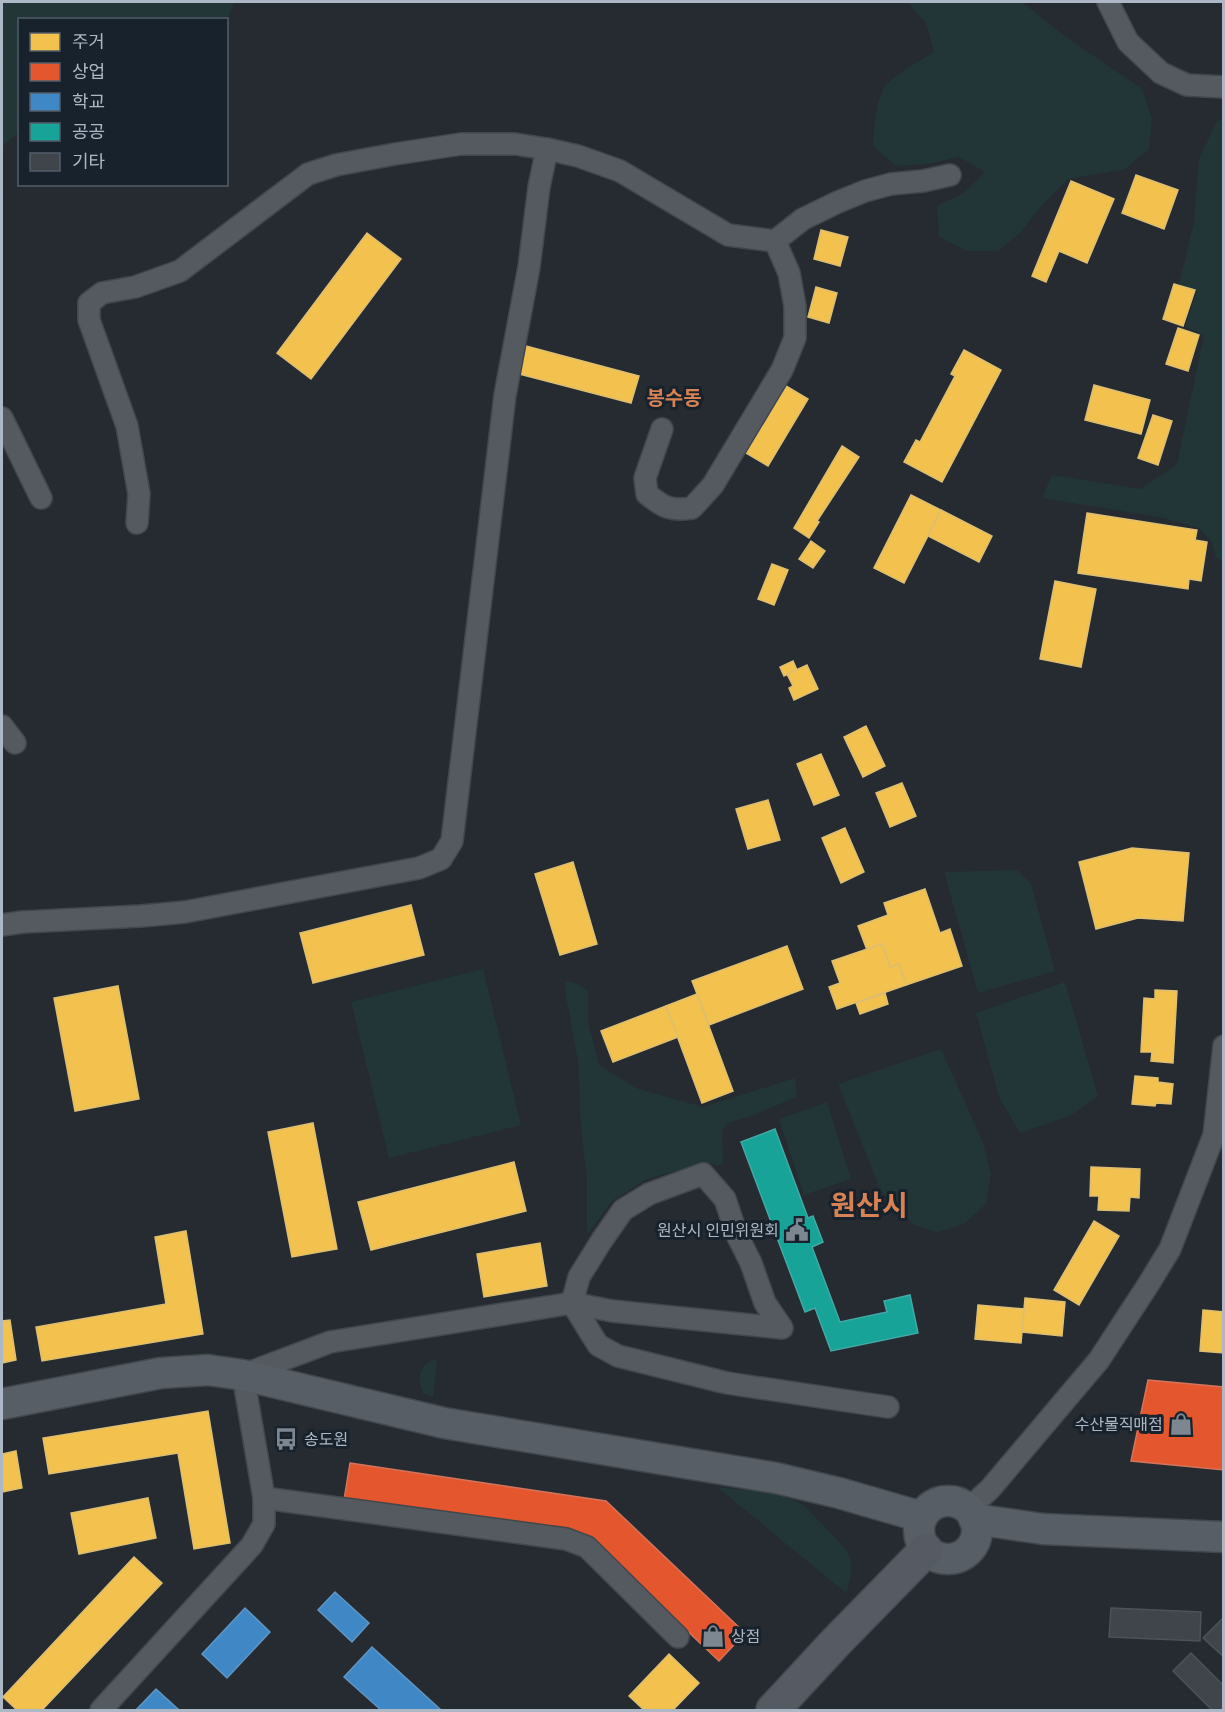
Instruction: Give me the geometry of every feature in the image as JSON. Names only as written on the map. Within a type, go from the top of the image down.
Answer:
[{"type":"main road","points":[[2,1404],[161,1373],[208,1370],[243,1375],[444,1423],[776,1478],[839,1492],[922,1517]]},
{"type":"main road","points":[[971,1514],[976,1527],[976,1536],[968,1551],[951,1560],[933,1556],[926,1550],[919,1534],[922,1517],[927,1510],[942,1502],[959,1504],[971,1514],[1043,1529],[1224,1537]]},
{"type":"main road","points":[[773,1710],[926,1550]]},
{"type":"street","points":[[1108,2],[1128,42],[1161,73],[1187,85],[1224,87]]},
{"type":"street","points":[[137,523],[139,494],[127,426],[89,320],[89,303],[102,293],[135,287],[180,271],[308,174],[336,165],[462,144],[515,144],[578,156],[620,171],[728,236],[775,242],[803,219],[866,191],[891,184],[923,181],[950,175]]},
{"type":"street","points":[[2,925],[185,912],[419,868],[441,859],[452,842],[505,395],[529,267],[539,187],[548,149]]},
{"type":"street","points":[[662,429],[645,478],[647,494],[659,504],[677,510],[692,508],[713,484],[768,394],[782,370],[795,338],[795,306],[789,273],[775,242]]},
{"type":"street","points":[[2,418],[41,498]]},
{"type":"street","points":[[2,726],[15,743]]},
{"type":"street","points":[[971,1514],[1099,1360],[1170,1250],[1214,1135],[1224,1046]]},
{"type":"street","points":[[101,1710],[252,1545],[264,1524],[264,1498],[243,1375],[330,1342],[572,1303],[612,1311],[782,1328],[765,1303],[725,1199],[703,1174],[648,1194],[623,1210],[579,1277],[572,1303],[598,1345],[618,1356],[727,1383],[888,1407]]},
{"type":"street","points":[[264,1498],[566,1539],[587,1547],[678,1637]]},
{"type":"shaded area","points":[[2,2],[234,2],[228,18],[18,18],[18,133],[2,146]]},
{"type":"shaded area","points":[[907,2],[1022,2],[1066,37],[1142,89],[1152,118],[1149,149],[1125,169],[1068,179],[1041,206],[1021,232],[998,251],[967,251],[939,237],[937,206],[964,193],[985,172],[959,157],[928,164],[896,166],[873,146],[876,114],[886,85],[897,75],[934,52],[926,23]]},
{"type":"shaded area","points":[[1223,118],[1223,561],[1216,557],[1212,542],[1199,528],[1164,518],[1042,498],[1052,475],[1141,489],[1177,464],[1204,335],[1185,327],[1197,291],[1179,284],[1194,222],[1199,159],[1217,121]]},
{"type":"shaded area","points":[[1017,870],[1031,884],[1055,971],[978,993],[944,872]]},
{"type":"shaded area","points":[[483,969],[521,1125],[389,1158],[351,1002]]},
{"type":"shaded area","points":[[565,981],[579,984],[588,991],[588,1022],[599,1065],[636,1088],[703,1107],[795,1078],[797,1097],[728,1123],[722,1131],[723,1165],[701,1164],[647,1179],[612,1201],[587,1235],[587,1180],[581,1126],[578,1061]]},
{"type":"shaded area","points":[[1065,982],[1098,1096],[1070,1116],[1020,1133],[999,1097],[976,1013]]},
{"type":"shaded area","points":[[941,1049],[984,1145],[991,1175],[986,1204],[964,1224],[938,1232],[914,1225],[881,1191],[838,1084]]},
{"type":"shaded area","points":[[827,1102],[851,1179],[804,1195],[779,1119]]},
{"type":"shaded area","points":[[432,1360],[437,1360],[433,1397],[424,1394],[420,1384],[421,1370]]},
{"type":"shaded area","points":[[717,1487],[780,1495],[806,1507],[839,1541],[848,1555],[851,1571],[846,1593]]},
{"type":"building: 주거","points":[[1136,175],[1178,190],[1164,229],[1122,213]]},
{"type":"building: 주거","points":[[1071,181],[1114,199],[1087,263],[1059,251],[1046,282],[1032,276]]},
{"type":"building: 주거","points":[[821,230],[848,237],[840,266],[814,259]]},
{"type":"building: 주거","points":[[367,233],[401,259],[311,379],[277,353]]},
{"type":"building: 주거","points":[[1174,284],[1195,290],[1183,326],[1163,319]]},
{"type":"building: 주거","points":[[816,287],[837,293],[829,323],[808,317]]},
{"type":"building: 주거","points":[[1178,328],[1199,335],[1188,371],[1166,364]]},
{"type":"building: 주거","points":[[526,346],[639,376],[631,403],[519,374]]},
{"type":"building: 주거","points":[[964,350],[1001,370],[942,482],[904,462],[916,440],[920,442],[955,376],[951,374]]},
{"type":"building: 주거","points":[[1094,385],[1150,400],[1141,434],[1085,420]]},
{"type":"building: 주거","points":[[786,386],[808,399],[768,466],[746,453]]},
{"type":"building: 주거","points":[[1153,415],[1172,421],[1158,465],[1138,458]]},
{"type":"building: 주거","points":[[842,446],[859,457],[817,521],[819,522],[809,538],[794,528]]},
{"type":"building: 주거","points":[[911,495],[941,510],[904,583],[874,568]]},
{"type":"building: 주거","points":[[941,510],[992,536],[979,562],[928,536]]},
{"type":"building: 주거","points":[[1087,513],[1197,530],[1195,540],[1207,542],[1201,581],[1189,579],[1188,589],[1078,573]]},
{"type":"building: 주거","points":[[811,541],[825,551],[813,568],[799,559]]},
{"type":"building: 주거","points":[[772,564],[788,570],[774,605],[758,599]]},
{"type":"building: 주거","points":[[1055,581],[1096,589],[1081,667],[1040,659]]},
{"type":"building: 주거","points":[[793,661],[797,670],[784,676],[780,667]]},
{"type":"building: 주거","points":[[807,665],[818,689],[794,700],[789,688],[793,686],[787,674]]},
{"type":"building: 주거","points":[[866,726],[885,766],[863,777],[844,737]]},
{"type":"building: 주거","points":[[821,754],[839,795],[814,805],[797,764]]},
{"type":"building: 주거","points":[[902,783],[916,816],[890,827],[876,793]]},
{"type":"building: 주거","points":[[768,800],[780,840],[748,849],[736,809]]},
{"type":"building: 주거","points":[[845,828],[864,872],[841,883],[822,838]]},
{"type":"building: 주거","points":[[1132,848],[1189,853],[1183,921],[1138,918],[1096,929],[1079,862]]},
{"type":"building: 주거","points":[[573,862],[597,944],[560,955],[535,874]]},
{"type":"building: 주거","points":[[925,889],[940,933],[950,929],[962,966],[906,985],[899,964],[890,967],[882,944],[867,950],[858,926],[888,915],[884,903]]},
{"type":"building: 주거","points":[[411,905],[424,955],[313,983],[300,933]]},
{"type":"building: 주거","points":[[882,944],[890,967],[899,964],[906,985],[837,1009],[829,987],[840,983],[832,961]]},
{"type":"building: 주거","points":[[787,946],[803,989],[709,1025],[692,981]]},
{"type":"building: 주거","points":[[118,986],[139,1099],[75,1111],[54,998]]},
{"type":"building: 주거","points":[[1155,990],[1177,991],[1173,1063],[1151,1061],[1152,1052],[1141,1052],[1144,998],[1155,999]]},
{"type":"building: 주거","points":[[885,993],[888,1004],[860,1014],[856,1003]]},
{"type":"building: 주거","points":[[697,994],[733,1091],[702,1103],[666,1006]]},
{"type":"building: 주거","points":[[666,1006],[678,1037],[613,1062],[601,1031]]},
{"type":"building: 주거","points":[[1135,1076],[1158,1078],[1158,1082],[1173,1084],[1171,1104],[1156,1103],[1155,1106],[1132,1104]]},
{"type":"building: 주거","points":[[313,1123],[337,1249],[292,1257],[268,1132]]},
{"type":"building: 주거","points":[[514,1162],[526,1211],[371,1250],[358,1202]]},
{"type":"building: 주거","points":[[1091,1167],[1140,1169],[1139,1198],[1130,1197],[1129,1211],[1098,1210],[1099,1196],[1090,1196]]},
{"type":"building: 주거","points":[[1094,1221],[1119,1236],[1079,1305],[1054,1290]]},
{"type":"building: 주거","points":[[186,1231],[203,1334],[42,1361],[36,1327],[166,1304],[155,1237]]},
{"type":"building: 주거","points":[[540,1243],[547,1286],[484,1297],[477,1254]]},
{"type":"building: 주거","points":[[1025,1298],[1065,1302],[1062,1336],[1022,1332]]},
{"type":"building: 주거","points":[[978,1305],[1024,1309],[1021,1343],[975,1339]]},
{"type":"building: 주거","points":[[1203,1310],[1224,1312],[1224,1353],[1200,1351]]},
{"type":"building: 주거","points":[[10,1320],[16,1360],[2,1363],[2,1321]]},
{"type":"building: 주거","points":[[208,1411],[230,1543],[194,1549],[178,1453],[49,1474],[43,1438]]},
{"type":"building: 주거","points":[[16,1451],[22,1488],[2,1492],[2,1454]]},
{"type":"building: 주거","points":[[148,1498],[156,1538],[79,1554],[71,1513]]},
{"type":"building: 주거","points":[[134,1557],[162,1583],[42,1710],[17,1710],[3,1697]]},
{"type":"building: 주거","points":[[669,1654],[699,1683],[673,1710],[644,1710],[629,1696]]},
{"type":"building: 상업","name":"수산물직매점","points":[[1148,1380],[1224,1387],[1224,1470],[1131,1461]]},
{"type":"building: 상업","points":[[350,1463],[606,1501],[745,1633],[719,1661],[586,1535],[344,1500]]},
{"type":"building: 학교","points":[[335,1592],[369,1623],[352,1642],[318,1610]]},
{"type":"building: 학교","points":[[245,1608],[270,1632],[227,1678],[202,1654]]},
{"type":"building: 학교","points":[[372,1647],[441,1710],[381,1710],[344,1677]]},
{"type":"building: 학교","points":[[156,1689],[179,1710],[136,1710]]},
{"type":"building: 공공","name":"원산시 인민위원회","points":[[775,1129],[808,1218],[813,1216],[823,1242],[812,1247],[840,1322],[887,1312],[884,1301],[910,1295],[918,1333],[831,1351],[815,1308],[805,1312],[741,1142]]},
{"type":"building: 기타","points":[[1111,1608],[1201,1612],[1200,1641],[1109,1637]]},
{"type":"building: 기타","points":[[1224,1617],[1224,1657],[1203,1638]]},
{"type":"building: 기타","points":[[1191,1653],[1224,1686],[1224,1710],[1212,1710],[1173,1671]]},
{"type":"place","name":"원산시 인민위원회","points":[[797,1230]]},
{"type":"place","name":"수산물직매점","points":[[1181,1424]]},
{"type":"place","name":"송도원","points":[[286,1439]]},
{"type":"place","name":"상점","points":[[713,1636]]},
{"type":"district","name":"봉수동","points":[[674,398]]},
{"type":"district","name":"원산시","points":[[869,1205]]}]
